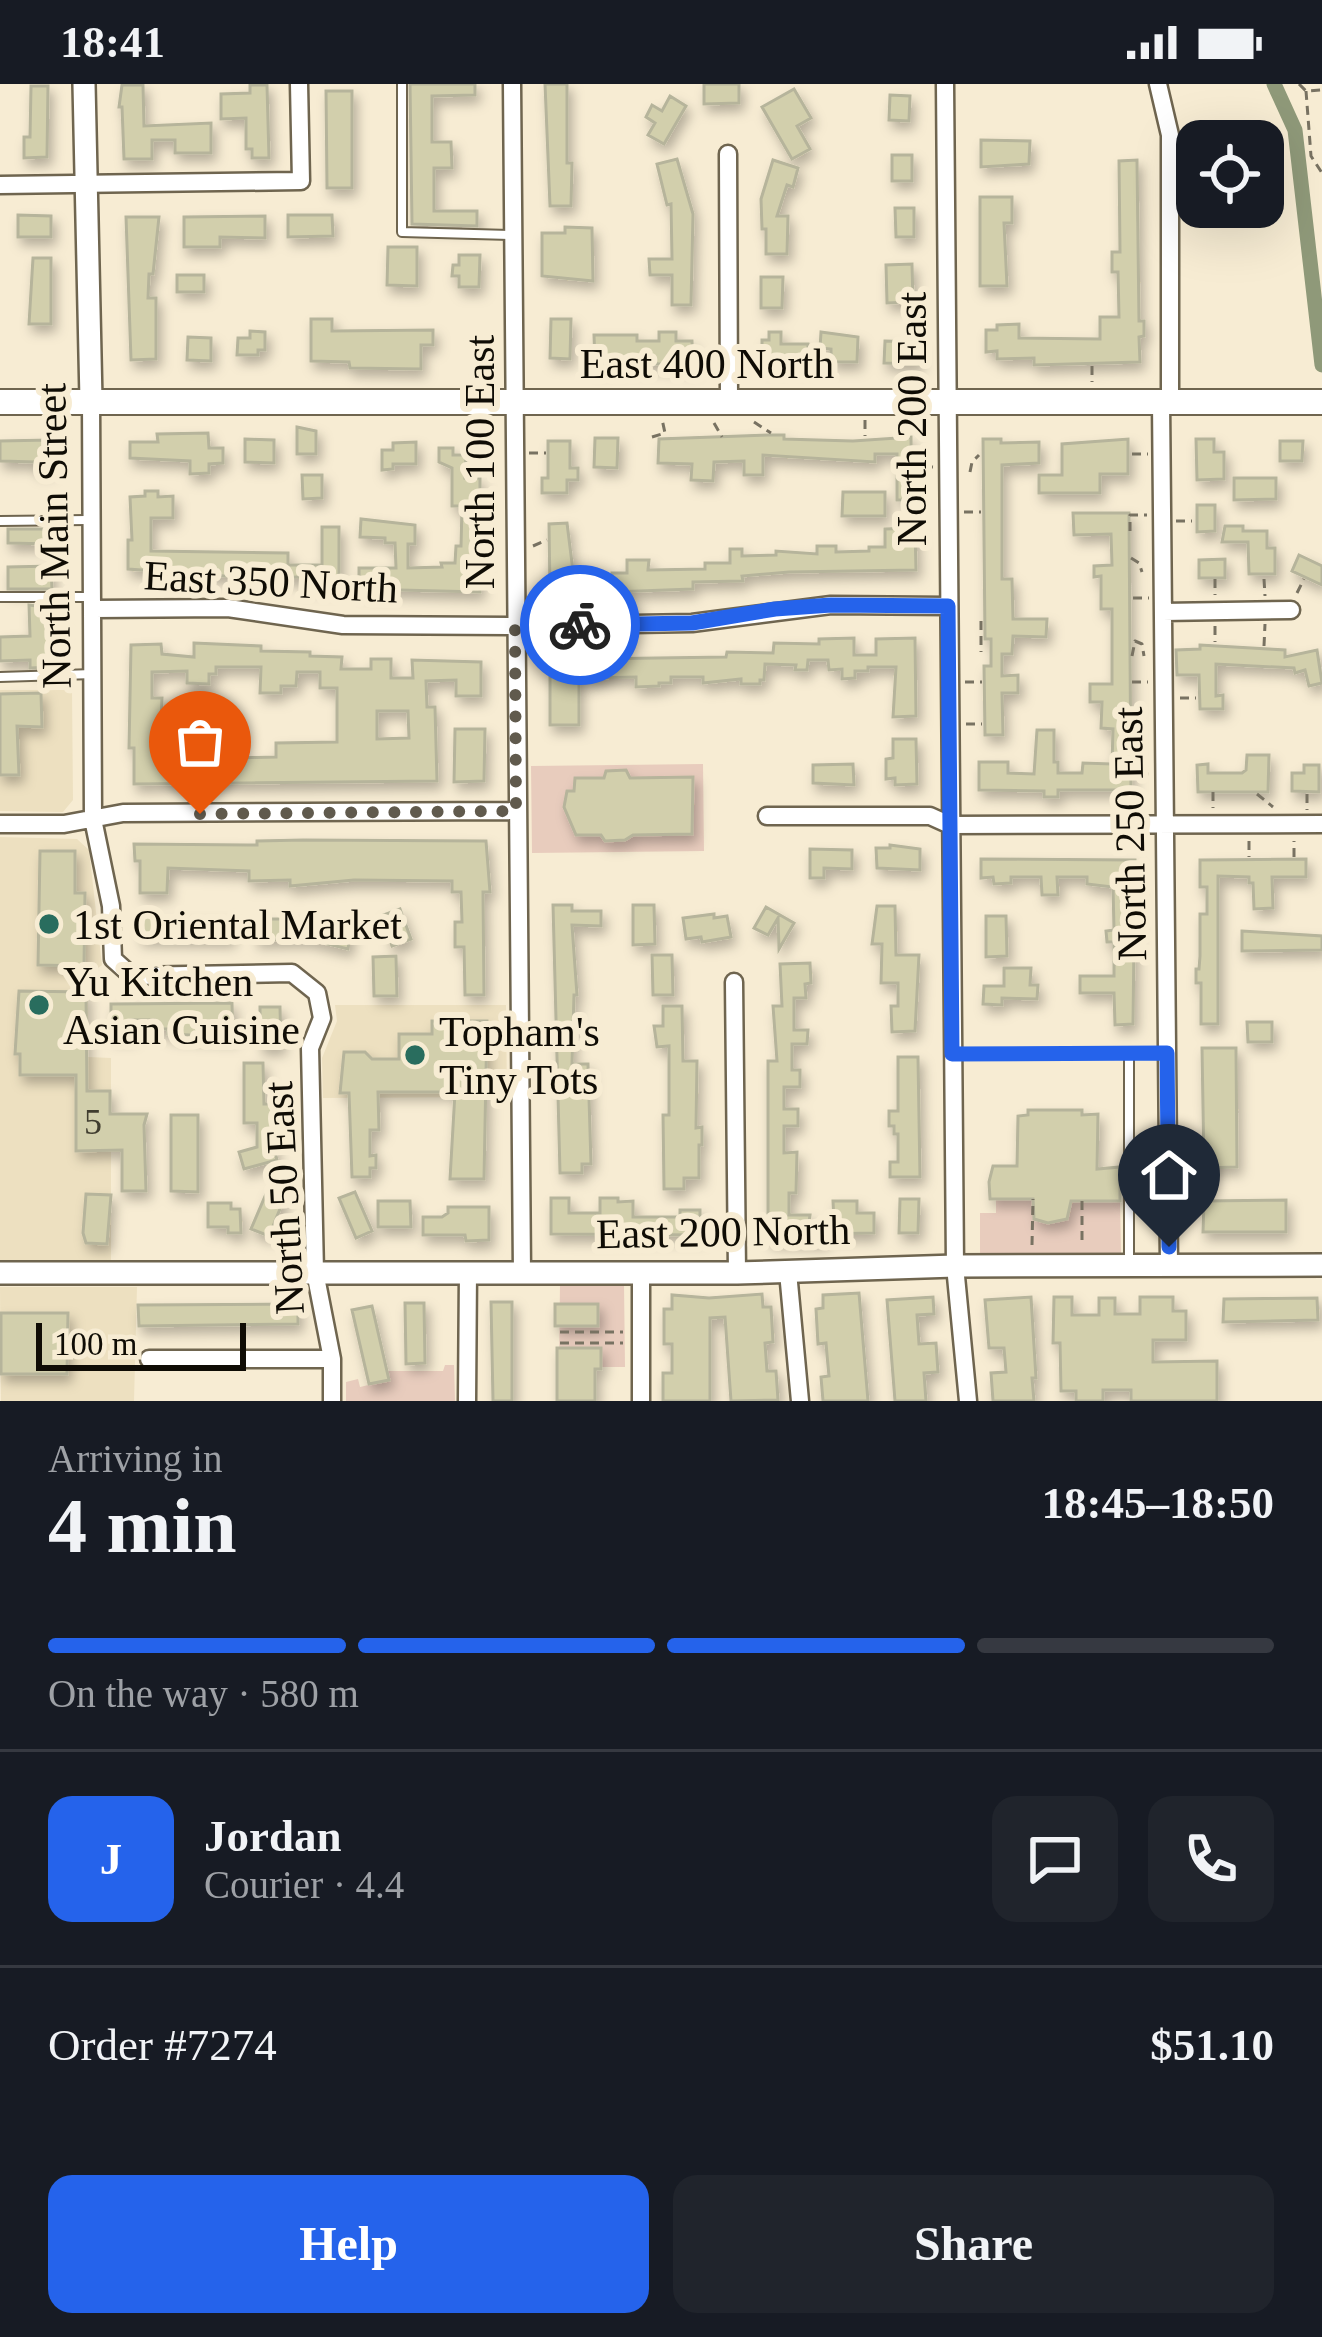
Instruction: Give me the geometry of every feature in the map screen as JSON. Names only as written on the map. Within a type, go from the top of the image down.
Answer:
[{"type":"main road","name":"East 400 North","points":[[0,401],[516,401],[722,411],[947,403],[1322,402]]},
{"type":"street","name":"North Main Street","points":[[84,84],[94,819],[111,906],[113,959],[132,976],[292,973],[317,993]]},
{"type":"street","points":[[0,185],[301,182],[299,84]]},
{"type":"street","name":"North 100 East","points":[[512,84],[522,1272]]},
{"type":"street","name":"North 200 East","points":[[945,84],[955,1266],[968,1401]]},
{"type":"street","name":"North 250 East","points":[[1158,84],[1170,135],[1162,515],[1169,1265]]},
{"type":"street","points":[[722,411],[728,154]]},
{"type":"street","name":"East 350 North","points":[[93,603],[228,608],[343,626],[692,623],[831,605],[948,606]]},
{"type":"street","points":[[1163,611],[1291,610]]},
{"type":"street","points":[[0,824],[64,824],[123,812],[516,811]]},
{"type":"street","points":[[767,817],[930,816],[950,825],[1322,824]]},
{"type":"street","points":[[734,982],[737,1273]]},
{"type":"street","name":"North 50 East","points":[[317,993],[322,1018],[310,1048],[315,1272],[332,1359],[332,1401]]},
{"type":"street","name":"East 200 North","points":[[0,1273],[737,1273],[955,1266],[1322,1265]]},
{"type":"street","points":[[466,1401],[468,1270]]},
{"type":"street","points":[[640,1272],[641,1401]]},
{"type":"street","points":[[788,1272],[800,1401]]},
{"type":"street","points":[[149,1359],[332,1359]]},
{"type":"lane","points":[[402,84],[402,232],[514,235]]},
{"type":"lane","points":[[0,520],[92,520]]},
{"type":"lane","points":[[0,597],[93,603]]},
{"type":"lane","points":[[0,677],[93,674]]},
{"type":"lane","points":[[1129,1053],[1129,1265]]},
{"type":"lane","points":[[952,1054],[1167,1053]]},
{"type":"path","points":[[1299,84],[1306,91],[1311,156],[1322,173]]},
{"type":"path","points":[[1306,91],[1322,90]]},
{"type":"path","points":[[1092,366],[1092,383]]},
{"type":"path","points":[[722,411],[722,437]]},
{"type":"path","points":[[865,418],[865,436]]},
{"type":"path","points":[[652,437],[665,433],[662,419]]},
{"type":"path","points":[[753,422],[771,434]]},
{"type":"path","points":[[529,453],[546,453]]},
{"type":"path","points":[[970,472],[979,455]]},
{"type":"path","points":[[916,466],[933,467]]},
{"type":"path","points":[[1130,531],[1130,515],[1162,515]]},
{"type":"path","points":[[529,550],[548,540]]},
{"type":"path","points":[[1131,558],[1142,572]]},
{"type":"path","points":[[1291,610],[1304,579]]},
{"type":"path","points":[[562,595],[581,611]]},
{"type":"path","points":[[1264,646],[1265,610]]},
{"type":"path","points":[[981,621],[981,652]]},
{"type":"path","points":[[1132,656],[1135,641],[1142,644],[1144,656]]},
{"type":"path","points":[[1257,794],[1275,808]]},
{"type":"path","points":[[1294,824],[1294,857]]},
{"type":"path","points":[[1032,1253],[1033,1199]]},
{"type":"path","points":[[1082,1201],[1083,1253]]},
{"type":"path","points":[[560,1332],[624,1332]]},
{"type":"path","points":[[560,1343],[624,1343]]},
{"type":"shaded area","points":[[0,690],[72,690],[73,800],[63,812],[0,811]]},
{"type":"shaded area","points":[[703,764],[704,851],[532,853],[531,766]]},
{"type":"shaded area","points":[[0,837],[77,839],[89,850],[102,965],[88,976],[88,1057],[111,1058],[111,1260],[0,1261]]},
{"type":"shaded area","name":"Topham's Tiny Tots","points":[[335,1005],[506,1005],[507,1097],[323,1098],[322,1058],[337,1021]]},
{"type":"shaded area","points":[[996,1199],[1033,1199],[1034,1219],[1071,1209],[1071,1201],[1120,1201],[1121,1253],[980,1254],[980,1213],[996,1213]]},
{"type":"shaded area","points":[[560,1284],[624,1284],[625,1367],[559,1367]]},
{"type":"shaded area","points":[[0,1287],[137,1287],[134,1401],[1,1401]]},
{"type":"shaded area","points":[[445,1365],[454,1365],[455,1401],[346,1401],[346,1382],[358,1379],[360,1387],[389,1380],[387,1371],[443,1371]]},
{"type":"building","points":[[410,84],[475,84],[475,95],[432,96],[432,142],[451,142],[452,168],[434,168],[434,211],[477,211],[477,226],[412,224]]},
{"type":"building","points":[[545,84],[567,84],[571,206],[550,206]]},
{"type":"building","points":[[704,84],[739,84],[739,103],[704,104]]},
{"type":"building","points":[[122,85],[143,85],[144,126],[211,123],[211,153],[175,153],[175,140],[152,140],[152,159],[124,159]]},
{"type":"building","points":[[250,85],[267,85],[269,158],[252,158],[252,149],[246,149],[246,118],[221,119],[221,94],[250,93]]},
{"type":"building","points":[[31,86],[48,86],[47,157],[24,158],[24,137],[30,137]]},
{"type":"building","points":[[794,89],[811,118],[797,126],[810,149],[792,159],[762,107]]},
{"type":"building","points":[[326,91],[352,91],[352,188],[327,188]]},
{"type":"building","points":[[890,95],[910,96],[909,121],[889,120]]},
{"type":"building","points":[[670,96],[686,106],[664,144],[648,135],[655,123],[646,117],[652,105],[662,111]]},
{"type":"building","points":[[981,140],[1030,141],[1029,164],[981,167]]},
{"type":"building","points":[[892,155],[912,155],[912,181],[892,181]]},
{"type":"building","points":[[677,159],[693,214],[691,305],[672,305],[672,275],[650,275],[649,259],[672,259],[671,204],[667,205],[657,164]]},
{"type":"building","points":[[773,160],[798,168],[777,216],[788,216],[787,254],[766,254],[766,229],[762,229],[761,199]]},
{"type":"building","points":[[1137,160],[1139,321],[1144,321],[1140,362],[1034,365],[1034,358],[997,359],[997,351],[986,352],[986,330],[997,330],[997,325],[1019,324],[1019,338],[1100,339],[1100,317],[1119,317],[1118,272],[1112,272],[1112,252],[1120,252],[1119,161]]},
{"type":"building","points":[[980,197],[1012,197],[1012,223],[1004,223],[1007,286],[980,286]]},
{"type":"building","points":[[895,208],[914,208],[914,237],[896,237]]},
{"type":"building","points":[[18,215],[51,216],[51,237],[18,237]]},
{"type":"building","points":[[288,215],[332,215],[333,236],[288,237]]},
{"type":"building","points":[[265,216],[265,238],[220,237],[220,247],[184,247],[184,217]]},
{"type":"building","points":[[126,217],[159,217],[148,298],[156,298],[156,359],[131,360]]},
{"type":"building","points":[[565,227],[592,228],[593,281],[542,276],[542,233],[565,233]]},
{"type":"building","points":[[388,247],[417,247],[417,286],[387,285]]},
{"type":"building","points":[[459,255],[480,255],[479,287],[459,287],[459,276],[452,276]]},
{"type":"building","points":[[33,258],[51,258],[51,324],[29,324]]},
{"type":"building","points":[[912,264],[913,302],[887,303],[886,265]]},
{"type":"building","points":[[177,275],[204,275],[204,292],[177,292]]},
{"type":"building","points":[[761,277],[783,277],[782,308],[761,308]]},
{"type":"building","points":[[311,319],[332,319],[332,331],[433,330],[433,345],[421,345],[421,369],[350,368],[349,362],[311,361]]},
{"type":"building","points":[[551,319],[571,319],[570,359],[550,358]]},
{"type":"building","points":[[250,331],[265,332],[265,350],[258,350],[258,355],[237,355],[238,338],[250,338]]},
{"type":"building","points":[[659,332],[676,332],[676,341],[692,341],[693,366],[595,366],[594,335],[637,335],[637,341],[659,341]]},
{"type":"building","points":[[769,332],[781,332],[781,344],[808,344],[808,363],[762,363],[762,340],[769,340]]},
{"type":"building","points":[[821,332],[858,337],[857,362],[831,362],[831,349],[820,348]]},
{"type":"building","points":[[188,337],[211,338],[211,361],[187,360]]},
{"type":"building","points":[[885,341],[918,342],[918,364],[884,363]]},
{"type":"building","points":[[297,427],[316,431],[316,454],[297,454]]},
{"type":"building","points":[[208,433],[209,448],[223,448],[223,463],[209,464],[209,473],[190,474],[190,461],[130,458],[130,442],[158,442],[157,434]]},
{"type":"building","points":[[784,435],[784,439],[853,441],[911,437],[912,500],[897,500],[897,454],[875,454],[875,462],[763,455],[763,475],[744,475],[744,461],[714,462],[713,481],[691,480],[692,464],[658,463],[659,439]]},
{"type":"building","points":[[595,438],[618,438],[617,468],[594,467]]},
{"type":"building","points":[[245,439],[274,440],[274,463],[245,462]]},
{"type":"building","points":[[983,439],[1039,442],[1039,463],[1002,465],[1002,579],[1012,579],[1013,619],[1047,619],[1046,637],[1013,636],[1012,654],[1002,654],[1002,676],[1018,675],[1018,693],[1002,693],[1003,735],[985,735],[984,666],[991,666],[991,639],[985,639]]},
{"type":"building","points":[[1128,439],[1128,474],[1100,474],[1100,493],[1039,493],[1039,475],[1062,475],[1062,444]]},
{"type":"building","points":[[1196,439],[1214,439],[1214,452],[1224,452],[1224,479],[1197,480]]},
{"type":"building","points":[[49,440],[49,469],[35,469],[35,462],[0,461],[0,441]]},
{"type":"building","points":[[548,441],[570,441],[570,468],[578,468],[578,480],[567,480],[567,493],[542,493],[542,478],[548,478]]},
{"type":"building","points":[[1280,441],[1303,441],[1302,461],[1280,461]]},
{"type":"building","points":[[416,442],[416,464],[393,464],[393,469],[382,470],[382,450],[393,450],[393,443]]},
{"type":"building","points":[[439,448],[466,455],[465,478],[480,478],[480,592],[359,589],[359,568],[396,568],[395,543],[360,537],[361,519],[415,525],[415,544],[408,544],[408,568],[455,563],[456,546],[461,546],[462,506],[452,506],[452,468],[439,462]]},
{"type":"building","points":[[302,475],[322,475],[322,498],[303,499]]},
{"type":"building","points":[[1234,478],[1276,478],[1276,499],[1234,500]]},
{"type":"building","points":[[145,491],[158,491],[158,497],[173,496],[173,518],[151,518],[151,551],[288,553],[288,565],[322,565],[322,527],[339,527],[339,585],[301,584],[301,577],[128,569],[130,497],[145,496]]},
{"type":"building","points":[[843,492],[885,492],[885,516],[842,516]]},
{"type":"building","points":[[1197,505],[1215,505],[1215,531],[1197,532]]},
{"type":"building","points":[[1073,513],[1129,513],[1131,790],[1058,790],[1058,797],[1044,797],[1044,791],[979,790],[979,762],[1008,762],[1008,773],[1034,774],[1037,730],[1054,730],[1058,773],[1082,773],[1083,763],[1112,764],[1113,729],[1101,728],[1102,702],[1090,702],[1090,684],[1112,684],[1112,609],[1101,609],[1101,576],[1094,577],[1094,566],[1112,565],[1111,534],[1074,535]]},
{"type":"building","points":[[567,523],[573,571],[590,571],[590,593],[550,593],[549,524]]},
{"type":"building","points":[[1225,526],[1267,531],[1267,548],[1275,548],[1275,574],[1249,574],[1248,542],[1222,542]]},
{"type":"building","points":[[915,528],[916,570],[789,572],[742,576],[743,581],[693,582],[693,589],[612,592],[612,573],[627,573],[627,560],[649,560],[648,570],[705,569],[705,563],[730,563],[730,549],[742,549],[742,556],[776,555],[776,551],[817,554],[817,546],[836,546],[836,552],[869,551],[869,547],[885,547],[885,529]]},
{"type":"building","points":[[8,529],[51,529],[51,544],[8,543]]},
{"type":"building","points":[[1299,555],[1322,566],[1322,585],[1292,571]]},
{"type":"building","points":[[1225,559],[1225,578],[1199,578],[1199,560]]},
{"type":"building","points":[[51,566],[52,589],[8,589],[8,567]]},
{"type":"building","points":[[29,605],[53,608],[54,667],[30,668],[30,660],[0,661],[0,637],[30,636]]},
{"type":"building","points":[[854,638],[854,655],[876,655],[876,639],[915,638],[916,716],[893,717],[896,667],[868,667],[868,671],[855,671],[855,678],[842,679],[842,669],[829,670],[828,660],[808,660],[807,670],[765,664],[760,684],[671,677],[671,683],[636,687],[636,677],[587,678],[587,659],[726,657],[727,652],[773,653],[774,643],[819,644],[819,639]]},
{"type":"building","points":[[194,643],[342,657],[341,669],[371,669],[371,659],[391,659],[391,678],[413,678],[412,660],[481,662],[481,696],[456,696],[456,680],[426,681],[427,707],[435,707],[437,781],[134,784],[134,748],[129,748],[131,645],[161,644],[162,654],[194,657]],"holes":[[[216,667],[261,667],[260,693],[281,693],[281,686],[296,686],[297,672],[320,672],[320,688],[337,688],[337,742],[276,743],[276,757],[235,758],[235,743],[212,743],[212,752],[181,753],[181,768],[159,767],[162,698],[152,698],[152,672],[187,671],[187,683],[209,684],[209,674],[216,674]],[[377,711],[408,711],[409,738],[377,739]]]},
{"type":"building","points":[[1200,645],[1285,650],[1285,657],[1317,650],[1322,683],[1309,686],[1305,670],[1295,673],[1294,668],[1216,664],[1216,696],[1223,695],[1223,709],[1200,709],[1199,675],[1177,675],[1176,650],[1200,649]]},
{"type":"building","points":[[550,670],[579,670],[579,725],[550,725]]},
{"type":"building","points":[[41,693],[42,727],[17,726],[19,775],[0,775],[0,694]]},
{"type":"building","points":[[455,729],[485,729],[484,781],[454,782]]},
{"type":"building","points":[[893,739],[916,739],[917,784],[895,785],[895,778],[886,779]]},
{"type":"building","points":[[1247,755],[1269,755],[1268,792],[1198,792],[1197,765],[1208,764],[1208,773],[1242,773]]},
{"type":"building","points":[[853,764],[854,785],[813,783],[813,765]]},
{"type":"building","points":[[1304,765],[1319,765],[1319,792],[1292,791],[1292,773],[1304,773]]},
{"type":"building","points":[[626,770],[630,778],[693,777],[692,834],[633,835],[605,841],[601,835],[576,835],[564,807],[567,791],[574,791],[575,778],[604,778],[606,771]]},
{"type":"building","points":[[257,841],[486,841],[490,892],[483,892],[484,995],[465,995],[464,947],[455,947],[455,922],[462,922],[461,892],[452,892],[452,881],[354,880],[290,886],[290,880],[249,881],[249,871],[168,868],[167,893],[140,893],[140,861],[135,861],[134,844],[257,845]]},
{"type":"building","points":[[876,848],[920,849],[920,870],[877,868]]},
{"type":"building","points":[[810,849],[852,850],[852,869],[824,868],[824,878],[810,878]]},
{"type":"building","points":[[40,851],[75,851],[75,893],[85,893],[84,966],[38,965]]},
{"type":"building","points":[[981,859],[1135,860],[1133,1024],[1115,1025],[1114,993],[1080,993],[1080,976],[1114,976],[1114,942],[1107,942],[1106,931],[1114,930],[1113,887],[1087,884],[1087,877],[1057,877],[1058,895],[1042,895],[1041,877],[1011,877],[1011,883],[994,884],[993,877],[981,878]]},
{"type":"building","points":[[1306,859],[1306,877],[1272,877],[1273,908],[1254,909],[1249,877],[1218,876],[1218,1024],[1201,1024],[1201,983],[1196,983],[1196,969],[1207,887],[1200,887],[1200,860]]},
{"type":"building","points":[[553,905],[601,911],[601,926],[572,925],[577,995],[572,1064],[588,1064],[591,1164],[582,1164],[582,1173],[560,1173]]},
{"type":"building","points":[[633,905],[654,905],[655,944],[633,945]]},
{"type":"building","points":[[877,906],[895,906],[896,955],[919,955],[915,1031],[892,1032],[891,1006],[898,1006],[898,983],[881,983],[882,944],[872,944]]},
{"type":"building","points":[[766,907],[794,923],[779,949],[778,918],[768,935],[754,928]]},
{"type":"building","points":[[400,909],[411,939],[392,946],[381,916]]},
{"type":"building","points":[[714,914],[714,918],[727,916],[731,937],[702,942],[701,937],[686,939],[683,918]]},
{"type":"building","points":[[986,916],[1006,916],[1007,956],[986,957]]},
{"type":"building","points":[[139,917],[231,919],[231,939],[139,938]]},
{"type":"building","points":[[255,919],[299,919],[351,929],[348,949],[307,939],[255,940]]},
{"type":"building","points":[[1242,931],[1322,936],[1322,950],[1242,951]]},
{"type":"building","points":[[652,955],[672,955],[673,995],[653,995]]},
{"type":"building","points":[[396,956],[397,996],[374,996],[373,957]]},
{"type":"building","points":[[810,963],[806,998],[794,998],[794,1030],[808,1030],[807,1044],[792,1044],[792,1070],[800,1070],[800,1087],[784,1087],[784,1109],[798,1109],[798,1126],[784,1126],[784,1153],[797,1152],[796,1193],[789,1193],[789,1215],[810,1215],[809,1223],[834,1223],[833,1201],[857,1201],[857,1213],[874,1213],[874,1233],[824,1234],[824,1241],[768,1240],[768,1061],[777,1061],[773,1006],[782,1006],[780,964]]},
{"type":"building","points":[[1004,968],[1031,968],[1030,985],[1038,985],[1037,999],[1002,998],[1002,1005],[983,1004],[984,986],[1004,986]]},
{"type":"building","points":[[19,991],[86,992],[87,1091],[110,1091],[110,1114],[147,1114],[146,1191],[122,1191],[122,1150],[76,1151],[76,1075],[20,1075],[20,1054],[15,1054]]},
{"type":"building","points":[[232,1003],[233,1037],[168,1034],[168,1029],[154,1029],[154,1020],[131,1020],[131,1035],[111,1035],[111,1004]]},
{"type":"building","points":[[663,1006],[682,1006],[683,1061],[697,1061],[696,1128],[702,1127],[699,1178],[684,1178],[684,1189],[664,1189],[669,1046],[657,1047],[654,1026],[663,1026]]},
{"type":"building","points":[[260,1007],[280,1007],[281,1047],[260,1047]]},
{"type":"building","points":[[432,1021],[487,1021],[484,1179],[450,1179],[455,1092],[378,1092],[379,1130],[370,1130],[370,1156],[376,1155],[376,1168],[370,1168],[370,1177],[352,1177],[349,1093],[340,1093],[344,1052],[399,1059],[399,1034],[432,1034]]},
{"type":"building","points":[[1247,1022],[1272,1022],[1272,1042],[1248,1042]]},
{"type":"building","points":[[1202,1048],[1236,1048],[1237,1167],[1204,1168]]},
{"type":"building","points":[[898,1057],[918,1057],[920,1177],[890,1177],[890,1162],[898,1162],[898,1134],[889,1126],[889,1111],[898,1111]]},
{"type":"building","points":[[244,1063],[263,1063],[264,1104],[276,1104],[276,1135],[270,1135],[277,1160],[244,1169],[239,1152],[257,1147],[257,1123],[244,1123]]},
{"type":"building","points":[[1028,1110],[1098,1114],[1097,1169],[1120,1167],[1120,1201],[1071,1201],[1067,1219],[1048,1223],[1034,1219],[1033,1199],[990,1199],[993,1166],[1017,1166],[1018,1116],[1028,1115]]},
{"type":"building","points":[[171,1115],[198,1115],[198,1192],[171,1191]]},
{"type":"building","points":[[269,1187],[286,1194],[269,1236],[251,1229]]},
{"type":"building","points":[[355,1192],[372,1231],[356,1238],[339,1198]]},
{"type":"building","points":[[86,1194],[111,1195],[107,1244],[86,1243]]},
{"type":"building","points":[[551,1198],[569,1198],[569,1213],[600,1213],[600,1198],[633,1201],[633,1217],[680,1217],[680,1210],[700,1210],[700,1235],[551,1234]]},
{"type":"building","points":[[900,1199],[919,1199],[918,1233],[899,1233]]},
{"type":"building","points":[[1286,1200],[1286,1232],[1203,1232],[1204,1201]]},
{"type":"building","points":[[378,1201],[410,1201],[411,1227],[378,1227]]},
{"type":"building","points":[[208,1203],[231,1203],[231,1209],[240,1209],[241,1233],[208,1227]]},
{"type":"building","points":[[448,1207],[489,1207],[489,1240],[423,1235],[423,1217],[442,1217]]},
{"type":"building","points":[[859,1293],[868,1401],[823,1401],[821,1377],[829,1376],[826,1343],[818,1344],[816,1309],[823,1308],[823,1295]]},
{"type":"building","points":[[762,1294],[763,1307],[771,1307],[773,1342],[765,1343],[767,1371],[776,1371],[778,1400],[731,1401],[725,1317],[710,1318],[710,1401],[663,1401],[663,1373],[672,1373],[672,1344],[664,1344],[664,1309],[672,1309],[672,1295]]},
{"type":"building","points":[[933,1297],[934,1314],[917,1315],[919,1344],[936,1343],[938,1372],[924,1373],[926,1401],[895,1401],[887,1300]]},
{"type":"building","points":[[1031,1297],[1034,1401],[993,1401],[991,1373],[1006,1372],[1004,1348],[989,1348],[985,1300]]},
{"type":"building","points":[[1054,1297],[1072,1297],[1072,1315],[1099,1315],[1099,1298],[1115,1298],[1115,1314],[1140,1314],[1140,1297],[1173,1297],[1173,1311],[1186,1311],[1186,1340],[1153,1340],[1153,1362],[1217,1361],[1217,1401],[1131,1401],[1131,1390],[1103,1390],[1103,1401],[1076,1401],[1076,1391],[1061,1391],[1060,1343],[1053,1343]]},
{"type":"building","points":[[1317,1298],[1318,1320],[1223,1322],[1224,1299]]},
{"type":"building","points":[[491,1302],[512,1302],[512,1401],[493,1401]]},
{"type":"building","points":[[405,1303],[424,1303],[425,1363],[406,1364]]},
{"type":"building","points":[[298,1304],[298,1324],[139,1326],[138,1305]]},
{"type":"building","points":[[555,1304],[598,1304],[598,1326],[555,1326]]},
{"type":"building","points":[[372,1306],[389,1380],[369,1384],[352,1310]]},
{"type":"building","points":[[1,1313],[68,1313],[67,1374],[1,1374]]},
{"type":"building","points":[[557,1348],[601,1348],[595,1401],[557,1401]]},
{"type":"waterway","points":[[1274,84],[1295,130],[1322,365]]},
{"type":"way so far","points":[[200,814],[516,811],[515,626],[580,625]]},
{"type":"place","name":"1st Oriental Market","points":[[49,924]]},
{"type":"place","name":"Yu Kitchen Asian Cuisine","points":[[39,1005]]},
{"type":"place","name":"Topham's Tiny Tots","points":[[415,1055]]},
{"type":"route","points":[[580,625],[692,623],[831,605],[948,606],[952,1054],[1167,1053],[1169,1247]]}]
